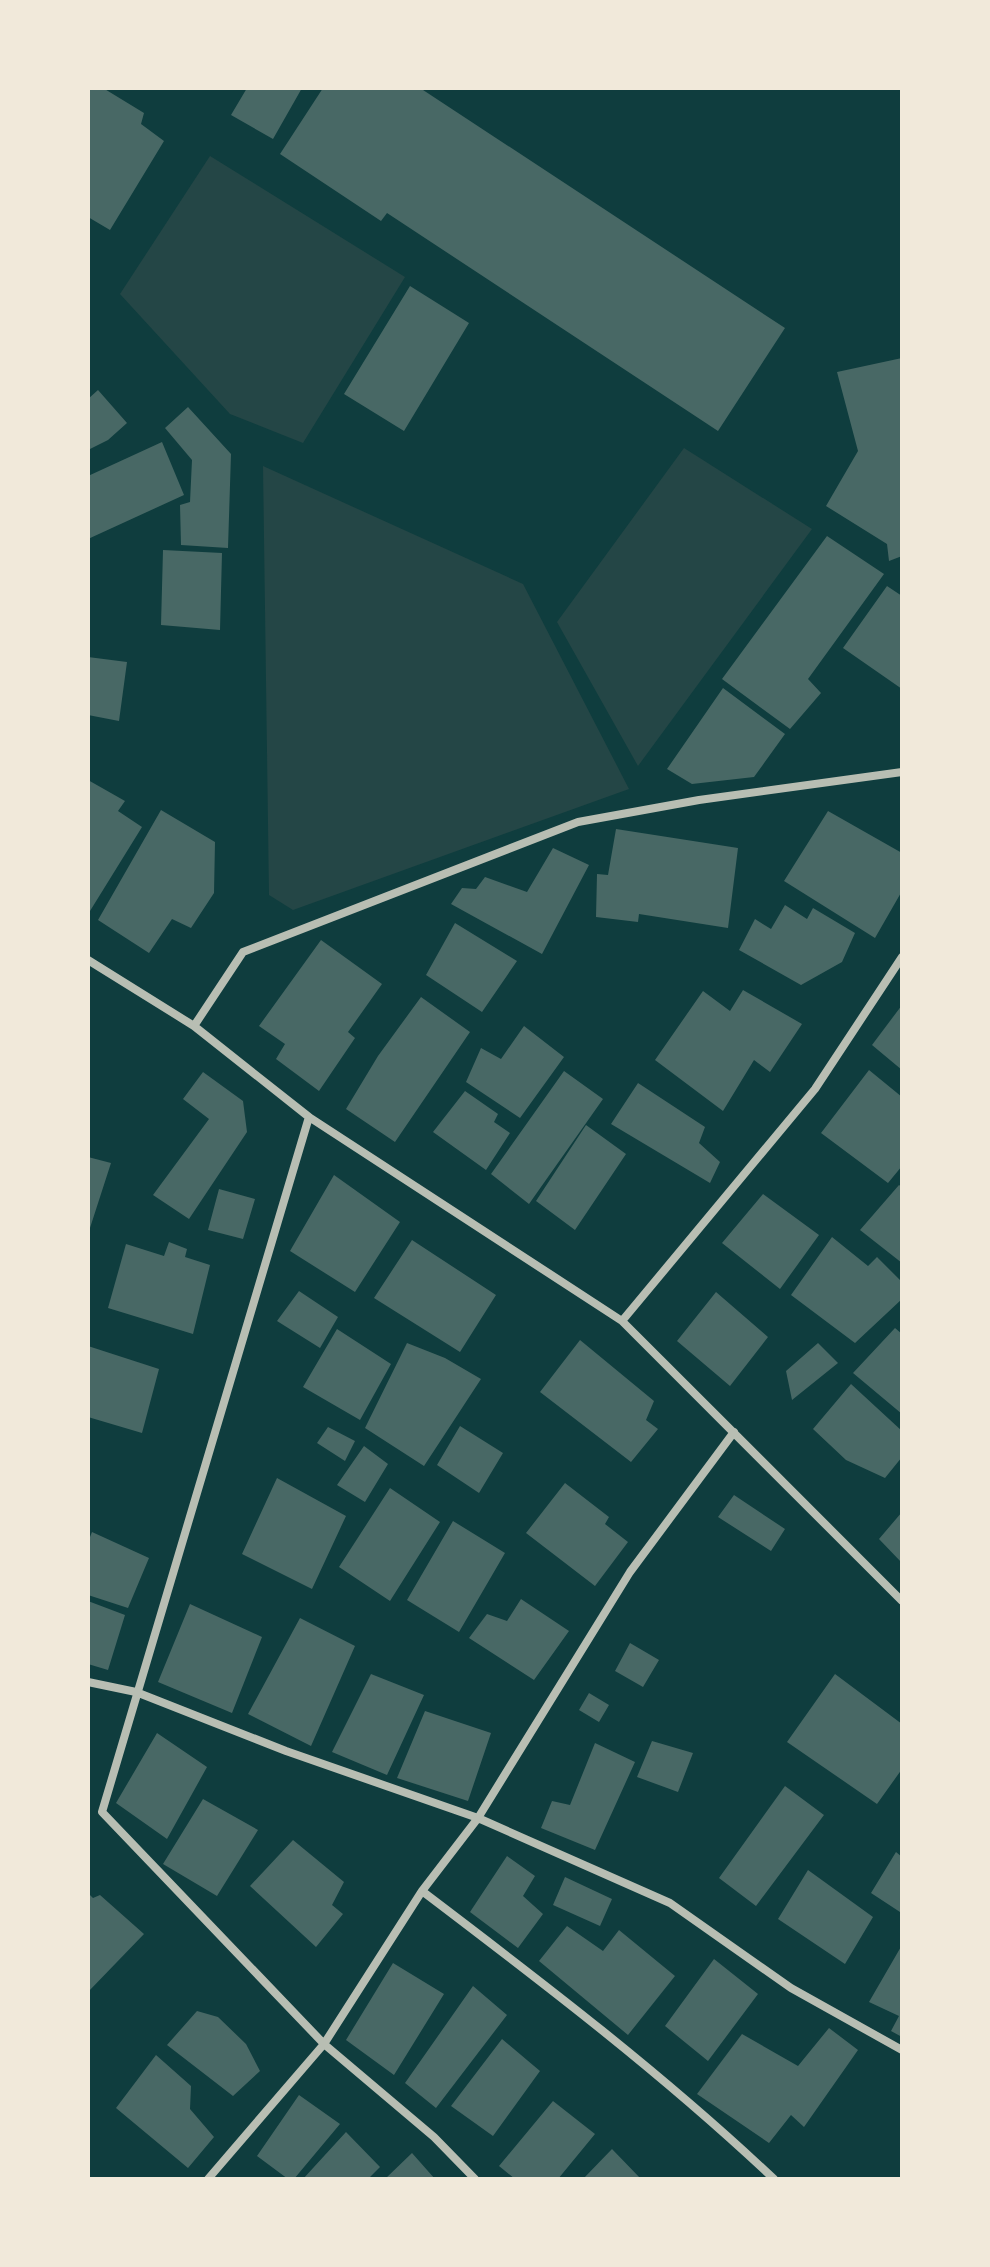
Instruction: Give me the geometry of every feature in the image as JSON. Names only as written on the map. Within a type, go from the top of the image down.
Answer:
[{"type":"street","points":[[194,1026],[243,952],[578,822],[699,800],[902,772]]},
{"type":"street","points":[[622,1321],[815,1089],[902,957]]},
{"type":"street","points":[[88,960],[194,1026],[309,1117],[622,1321],[902,1601]]},
{"type":"street","points":[[309,1117],[102,1812],[324,2044],[434,2137],[475,2179]]},
{"type":"street","points":[[208,2179],[324,2044],[422,1891],[478,1818],[630,1572],[734,1432]]},
{"type":"street","points":[[88,1682],[136,1692],[286,1751],[478,1818],[670,1903],[791,1988],[902,2050]]},
{"type":"street","points":[[422,1891],[530,1973],[774,2179]]},
{"type":"shaded area","points":[[210,156],[405,277],[303,443],[230,414],[120,294]]},
{"type":"shaded area","points":[[684,448],[812,529],[638,766],[557,622]]},
{"type":"shaded area","points":[[263,466],[523,584],[629,789],[293,910],[269,895]]},
{"type":"building","points":[[88,88],[103,88],[144,113],[141,124],[164,141],[110,230],[88,217]]},
{"type":"building","points":[[247,88],[302,88],[273,139],[231,115]]},
{"type":"building","points":[[323,88],[420,88],[785,328],[718,431],[387,213],[381,221],[280,154]]},
{"type":"building","points":[[410,286],[469,323],[404,431],[344,394]]},
{"type":"building","points":[[902,358],[902,556],[889,561],[887,544],[826,506],[858,451],[837,372]]},
{"type":"building","points":[[98,390],[127,423],[108,440],[88,450],[88,399]]},
{"type":"building","points":[[188,407],[231,454],[228,548],[181,545],[180,505],[190,502],[192,460],[165,428]]},
{"type":"building","points":[[162,442],[184,495],[88,539],[88,476]]},
{"type":"building","points":[[827,536],[884,574],[808,679],[821,693],[790,729],[722,679]]},
{"type":"building","points":[[163,550],[222,553],[220,630],[161,625]]},
{"type":"building","points":[[887,586],[902,596],[902,689],[843,648]]},
{"type":"building","points":[[88,657],[127,662],[119,721],[88,715]]},
{"type":"building","points":[[723,688],[785,734],[754,777],[692,784],[667,769]]},
{"type":"building","points":[[88,780],[125,801],[118,811],[142,827],[90,911],[88,910]]},
{"type":"building","points":[[161,810],[215,842],[214,893],[191,928],[172,919],[149,953],[98,920]]},
{"type":"building","points":[[828,811],[902,853],[902,891],[875,938],[784,881]]},
{"type":"building","points":[[616,829],[738,848],[728,928],[639,914],[638,922],[596,917],[597,874],[608,875]]},
{"type":"building","points":[[553,848],[589,865],[542,954],[451,904],[462,888],[476,889],[485,877],[527,892]]},
{"type":"building","points":[[785,905],[807,919],[813,908],[855,933],[842,962],[801,985],[739,950],[755,919],[771,929]]},
{"type":"building","points":[[455,923],[517,961],[482,1012],[426,975]]},
{"type":"building","points":[[321,940],[382,984],[348,1032],[355,1038],[319,1091],[276,1059],[285,1044],[259,1026]]},
{"type":"building","points":[[743,990],[802,1024],[770,1072],[754,1060],[723,1111],[655,1060],[703,991],[730,1011]]},
{"type":"building","points":[[421,997],[470,1032],[395,1142],[346,1109],[378,1056]]},
{"type":"building","points":[[902,1005],[902,1070],[872,1045]]},
{"type":"building","points":[[524,1026],[564,1057],[520,1118],[466,1082],[481,1048],[501,1059]]},
{"type":"building","points":[[869,1070],[902,1097],[902,1166],[888,1183],[821,1133]]},
{"type":"building","points":[[564,1071],[603,1099],[529,1204],[491,1174]]},
{"type":"building","points":[[203,1072],[243,1101],[247,1132],[189,1219],[153,1195],[209,1119],[183,1099]]},
{"type":"building","points":[[638,1083],[705,1127],[699,1143],[720,1162],[710,1183],[611,1124]]},
{"type":"building","points":[[465,1091],[498,1114],[494,1122],[510,1133],[486,1170],[433,1132]]},
{"type":"building","points":[[586,1125],[626,1154],[575,1230],[536,1201]]},
{"type":"building","points":[[88,1157],[111,1163],[89,1231],[88,1231]]},
{"type":"building","points":[[334,1175],[400,1222],[355,1292],[290,1251]]},
{"type":"building","points":[[899,1185],[902,1187],[902,1263],[860,1230]]},
{"type":"building","points":[[219,1189],[255,1199],[243,1239],[208,1230]]},
{"type":"building","points":[[763,1194],[819,1235],[780,1289],[722,1243]]},
{"type":"building","points":[[832,1237],[868,1266],[877,1257],[902,1282],[902,1299],[855,1343],[791,1295]]},
{"type":"building","points":[[412,1240],[496,1295],[460,1352],[374,1298]]},
{"type":"building","points":[[169,1242],[187,1249],[185,1257],[210,1265],[193,1334],[108,1308],[126,1244],[164,1256]]},
{"type":"building","points":[[299,1291],[338,1317],[320,1348],[277,1321]]},
{"type":"building","points":[[716,1292],[768,1337],[730,1386],[677,1341]]},
{"type":"building","points":[[895,1328],[902,1334],[902,1414],[853,1373]]},
{"type":"building","points":[[337,1329],[391,1364],[360,1420],[303,1387]]},
{"type":"building","points":[[580,1340],[654,1401],[646,1420],[658,1429],[631,1462],[540,1392]]},
{"type":"building","points":[[407,1343],[445,1358],[481,1379],[424,1466],[365,1428]]},
{"type":"building","points":[[818,1343],[838,1363],[792,1400],[786,1371]]},
{"type":"building","points":[[88,1346],[159,1369],[142,1433],[88,1417]]},
{"type":"building","points":[[851,1384],[902,1431],[902,1457],[885,1478],[846,1460],[813,1429]]},
{"type":"building","points":[[460,1426],[503,1453],[479,1493],[437,1465]]},
{"type":"building","points":[[328,1427],[355,1441],[345,1461],[317,1443]]},
{"type":"building","points":[[364,1446],[388,1464],[365,1502],[337,1485]]},
{"type":"building","points":[[277,1478],[346,1516],[312,1589],[242,1554]]},
{"type":"building","points":[[565,1483],[609,1517],[605,1524],[628,1542],[595,1586],[526,1533]]},
{"type":"building","points":[[390,1488],[440,1522],[390,1601],[339,1567]]},
{"type":"building","points":[[734,1495],[785,1529],[771,1551],[718,1517]]},
{"type":"building","points":[[902,1512],[902,1563],[879,1539]]},
{"type":"building","points":[[453,1521],[505,1553],[459,1632],[407,1600]]},
{"type":"building","points":[[92,1532],[149,1558],[128,1608],[88,1595],[88,1542]]},
{"type":"building","points":[[521,1599],[569,1631],[534,1680],[469,1638],[487,1614],[507,1621]]},
{"type":"building","points":[[88,1601],[125,1615],[108,1670],[88,1664]]},
{"type":"building","points":[[190,1604],[262,1637],[232,1713],[158,1682]]},
{"type":"building","points":[[300,1618],[355,1646],[311,1746],[248,1714]]},
{"type":"building","points":[[630,1643],[659,1660],[643,1687],[615,1671]]},
{"type":"building","points":[[371,1674],[424,1695],[387,1775],[332,1752]]},
{"type":"building","points":[[835,1674],[902,1724],[902,1769],[877,1804],[787,1742]]},
{"type":"building","points":[[589,1693],[609,1705],[599,1722],[579,1710]]},
{"type":"building","points":[[425,1711],[491,1733],[468,1801],[397,1778]]},
{"type":"building","points":[[157,1733],[207,1767],[167,1839],[116,1803]]},
{"type":"building","points":[[652,1741],[693,1753],[678,1792],[637,1777]]},
{"type":"building","points":[[595,1743],[635,1762],[595,1850],[541,1828],[552,1801],[570,1805]]},
{"type":"building","points":[[785,1786],[824,1815],[756,1906],[719,1878]]},
{"type":"building","points":[[203,1799],[258,1830],[217,1896],[163,1864]]},
{"type":"building","points":[[293,1840],[344,1882],[332,1905],[343,1914],[316,1947],[250,1886]]},
{"type":"building","points":[[896,1852],[902,1857],[900,1912],[871,1893]]},
{"type":"building","points":[[507,1856],[535,1876],[523,1896],[543,1914],[518,1948],[470,1912]]},
{"type":"building","points":[[808,1870],[873,1917],[845,1964],[778,1919]]},
{"type":"building","points":[[565,1877],[612,1899],[600,1926],[553,1905]]},
{"type":"building","points":[[88,1893],[93,1898],[100,1895],[144,1934],[88,1992]]},
{"type":"building","points":[[567,1926],[603,1951],[619,1930],[675,1976],[628,2035],[539,1961]]},
{"type":"building","points":[[902,1945],[902,2037],[891,2031],[899,2016],[869,2002]]},
{"type":"building","points":[[714,1959],[758,1994],[708,2061],[665,2026]]},
{"type":"building","points":[[393,1963],[444,1994],[394,2075],[346,2040]]},
{"type":"building","points":[[473,1986],[507,2015],[436,2108],[405,2083]]},
{"type":"building","points":[[197,2011],[218,2017],[246,2044],[260,2071],[233,2096],[167,2045]]},
{"type":"building","points":[[829,2028],[858,2050],[804,2127],[791,2115],[769,2143],[697,2094],[742,2034],[798,2066]]},
{"type":"building","points":[[502,2039],[540,2071],[493,2136],[451,2106]]},
{"type":"building","points":[[156,2055],[191,2086],[190,2109],[214,2137],[188,2168],[116,2108]]},
{"type":"building","points":[[299,2095],[340,2124],[294,2179],[288,2179],[257,2156]]},
{"type":"building","points":[[553,2101],[595,2134],[558,2179],[515,2179],[499,2166]]},
{"type":"building","points":[[346,2132],[380,2167],[368,2179],[303,2179]]},
{"type":"building","points":[[612,2149],[641,2179],[583,2179]]},
{"type":"building","points":[[412,2153],[435,2179],[385,2179]]}]
